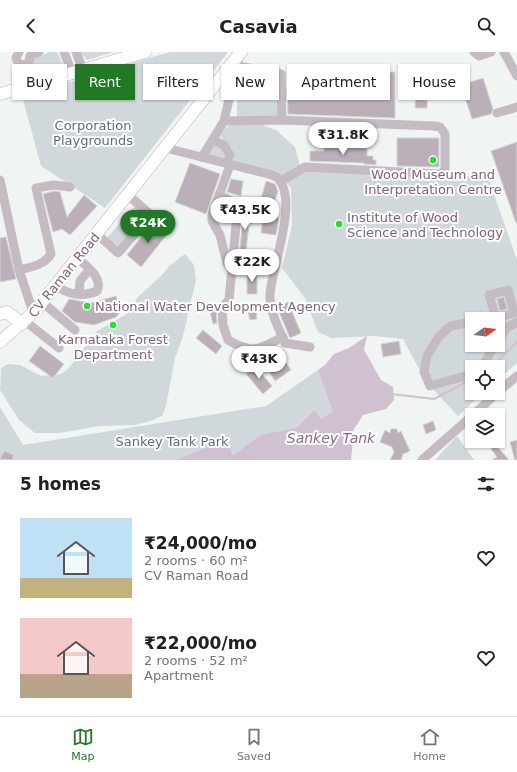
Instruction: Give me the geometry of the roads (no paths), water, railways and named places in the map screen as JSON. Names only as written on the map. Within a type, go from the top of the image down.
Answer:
[{"type":"main road","points":[[105,64],[145,52]]},
{"type":"main road","name":"CV Raman Road","points":[[0,342],[84,264],[97,234],[238,56]]},
{"type":"main road","name":"CV Raman Road","points":[[0,336],[22,322],[238,56]]},
{"type":"main road","points":[[0,94],[75,73]]},
{"type":"main road","points":[[0,314],[7,312],[22,322]]},
{"type":"lane","points":[[19,52],[16,58],[18,63],[22,65],[29,63],[30,56],[39,52]]},
{"type":"lane","points":[[64,52],[75,68]]},
{"type":"lane","points":[[76,52],[77,64]]},
{"type":"lane","points":[[474,52],[479,56],[491,52]]},
{"type":"lane","points":[[504,52],[516,73]]},
{"type":"lane","points":[[202,157],[224,121],[238,56],[281,74],[282,120]]},
{"type":"lane","points":[[497,113],[517,107]]},
{"type":"lane","points":[[224,121],[282,120],[440,127],[445,134],[445,170],[440,174],[304,167],[281,181]]},
{"type":"lane","points":[[212,140],[224,145],[230,155],[212,215],[212,221],[220,235],[227,263]]},
{"type":"lane","points":[[166,148],[277,177],[281,181],[285,193],[285,218],[270,294],[271,310],[286,344],[310,346]]},
{"type":"lane","points":[[0,180],[19,270],[30,307],[32,309]]},
{"type":"lane","points":[[19,270],[35,266],[48,258],[50,254],[36,188],[54,185],[70,187]]},
{"type":"lane","points":[[97,234],[118,253],[151,215],[128,195]]},
{"type":"lane","points":[[219,195],[238,204],[229,300],[222,307],[223,325],[228,340],[239,346],[255,350],[283,337]]},
{"type":"lane","points":[[58,288],[64,292],[79,294],[97,291],[99,286],[98,280],[84,264]]},
{"type":"lane","points":[[79,294],[84,264]]},
{"type":"lane","points":[[42,302],[75,330]]},
{"type":"lane","points":[[22,322],[60,348]]},
{"type":"lane","points":[[505,331],[508,327],[517,322]]},
{"type":"lane","points":[[465,323],[451,326],[439,336],[427,356],[424,372],[430,386],[465,376]]},
{"type":"lane","points":[[505,387],[517,376]]},
{"type":"lane","points":[[480,408],[490,400]]},
{"type":"lane","points":[[422,460],[465,421]]},
{"type":"water","name":"Sankey Tank","points":[[367,336],[364,350],[381,380],[393,387],[394,400],[386,409],[363,415],[354,429],[351,460],[176,460],[207,447],[228,442],[233,455],[261,435],[296,428],[314,410],[321,419],[333,411],[318,370],[325,365],[334,354],[349,348]]},
{"type":"waterway","points":[[499,360],[517,342]]},
{"type":"waterway","points":[[392,394],[434,399],[465,383]]},
{"type":"place","name":"Wood Museum and Interpretation Centre","points":[[433,160]]},
{"type":"place","name":"Institute of Wood Science and Technology","points":[[339,224]]},
{"type":"place","name":"National Water Development Agency","points":[[87,306]]},
{"type":"place","name":"Karnataka Forest Department","points":[[113,325]]},
{"type":"park label","name":"Corporation Playgrounds","points":[[93,132]]},
{"type":"park label","name":"Sankey Tank Park","points":[[172,441]]}]
